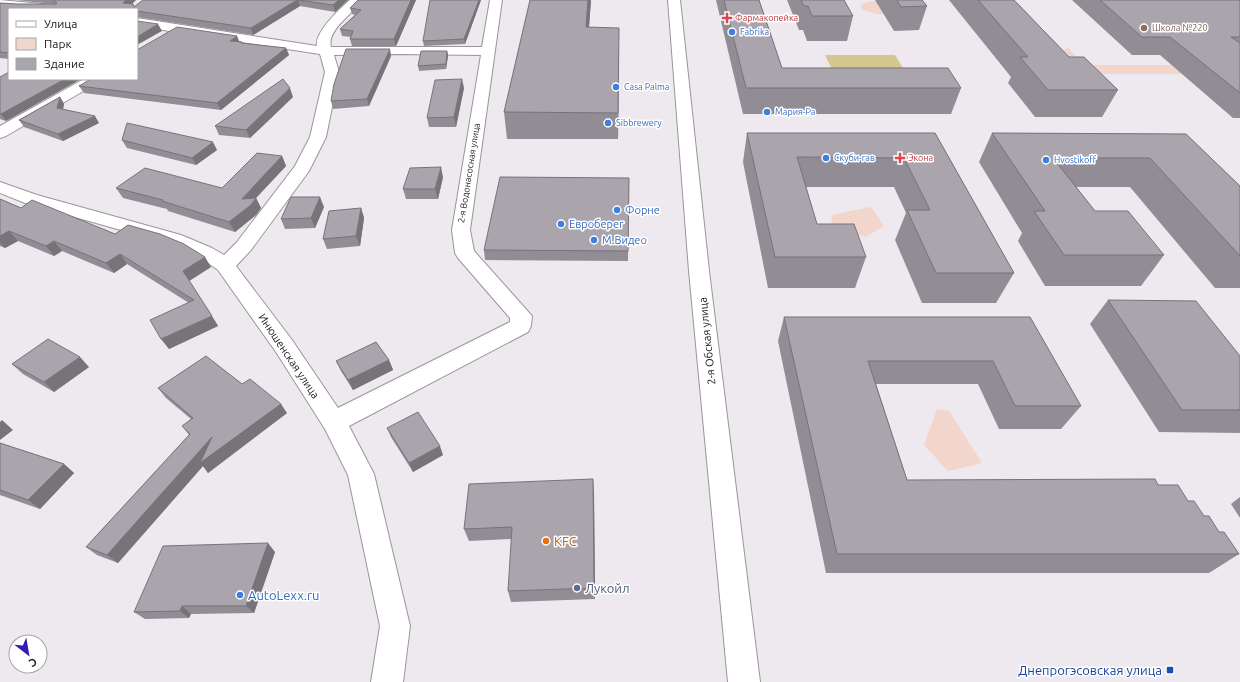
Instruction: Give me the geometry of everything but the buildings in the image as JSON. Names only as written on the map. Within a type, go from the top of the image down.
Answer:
[{"type":"street","points":[[225,265],[244,246],[303,167],[318,137],[332,72],[323,44],[324,37],[344,12],[358,0]]},
{"type":"street","name":"2-я Водонасосная улица","points":[[334,422],[520,326],[521,316],[465,252],[460,230],[496,0]]},
{"type":"street","name":"2-я Обская улица","points":[[674,0],[698,263],[744,682]]},
{"type":"street","points":[[0,3],[43,8]]},
{"type":"street","points":[[138,22],[326,51],[488,52]]},
{"type":"street","points":[[164,37],[177,29]]},
{"type":"street","points":[[0,133],[92,80]]},
{"type":"street","name":"Инюшенская улица","points":[[2,190],[174,239],[205,252],[225,265],[284,346],[334,422],[361,474],[395,626],[387,682]]},
{"type":"green space","points":[[872,1],[886,2],[909,14],[876,14],[861,9],[861,4]]},
{"type":"green space","points":[[1068,48],[1084,65],[1188,65],[1198,74],[1038,74],[1023,66]]},
{"type":"green space","points":[[871,207],[884,226],[866,237],[831,228],[832,215]]},
{"type":"green space","points":[[937,409],[949,411],[982,463],[948,471],[924,445]]},
{"type":"shaded area","points":[[825,55],[895,55],[908,76],[835,76]]},
{"type":"place","name":"Фармакопейка","points":[[727,18]]},
{"type":"place","name":"Школа №220","points":[[1144,28]]},
{"type":"place","name":"Fabrika","points":[[732,32]]},
{"type":"place","name":"Casa Palma","points":[[616,87]]},
{"type":"place","name":"Мария-Ра","points":[[767,112]]},
{"type":"place","name":"Sibbrewery","points":[[608,123]]},
{"type":"place","name":"Скуби-гав","points":[[826,158]]},
{"type":"place","name":"Экона","points":[[900,158]]},
{"type":"place","name":"Hvostikoff","points":[[1046,160]]},
{"type":"place","name":"Форне","points":[[617,210]]},
{"type":"place","name":"Евроберег","points":[[561,224]]},
{"type":"place","name":"М.Видео","points":[[594,240]]},
{"type":"place","name":"KFC","points":[[546,541]]},
{"type":"place","name":"Лукойл","points":[[577,588]]},
{"type":"place","name":"AutoLexx.ru","points":[[240,595]]},
{"type":"place","name":"Днепрогэсовская улица","points":[[1170,670]]}]
